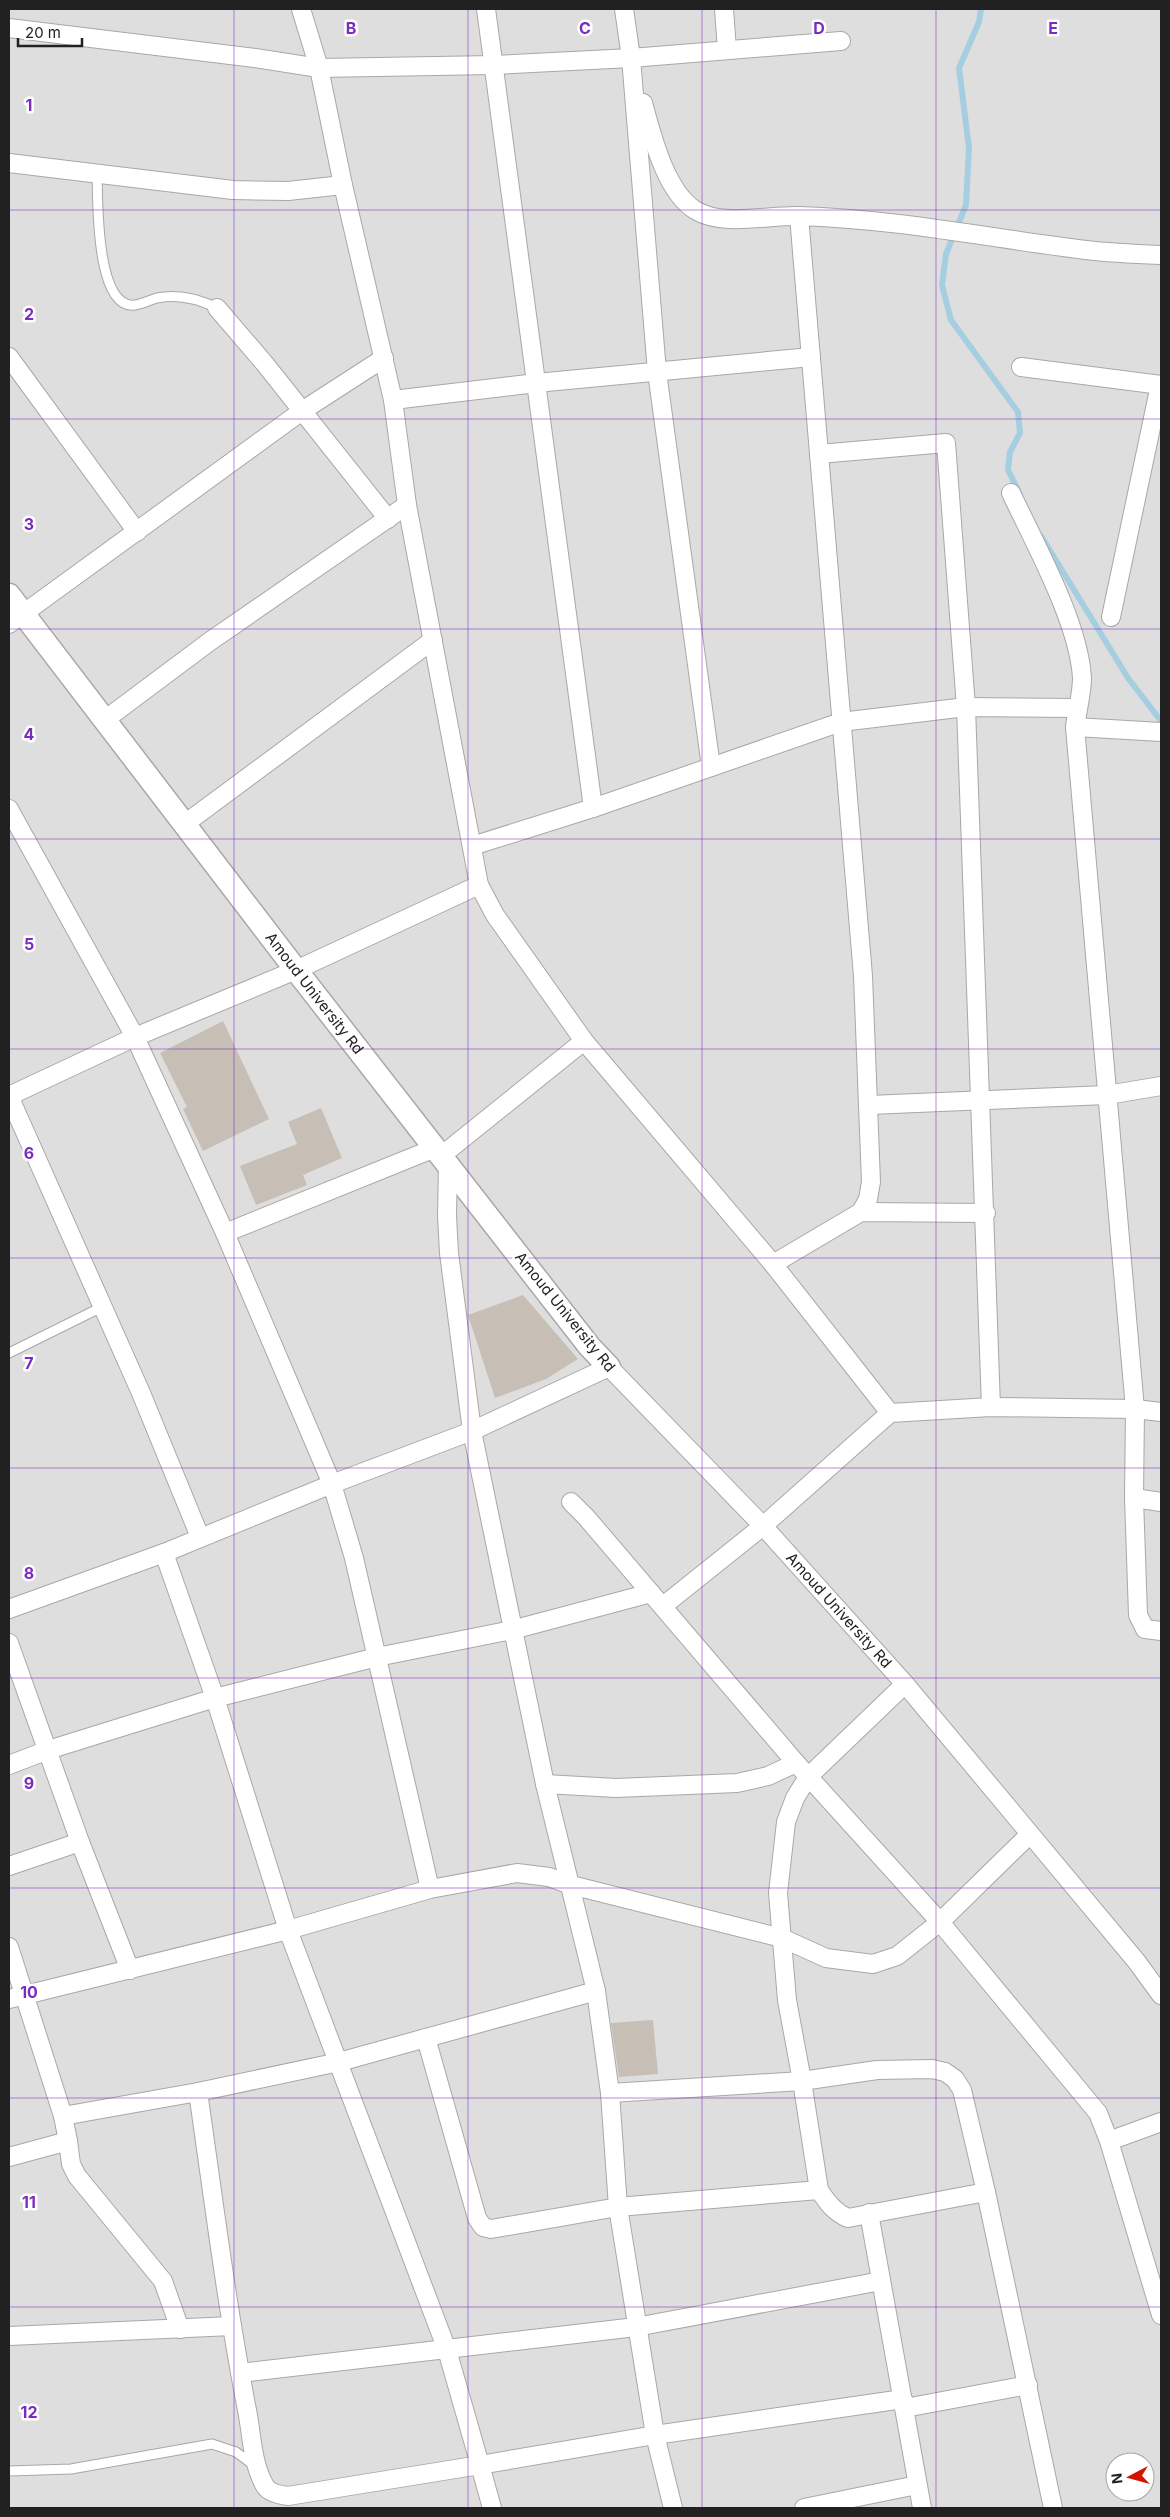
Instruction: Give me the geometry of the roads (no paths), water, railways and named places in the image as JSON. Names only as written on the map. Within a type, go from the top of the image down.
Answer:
[{"type":"street","points":[[301,9],[319,68],[343,185],[393,400],[407,505],[479,885],[495,915],[584,1041],[773,1264],[890,1413]]},
{"type":"street","points":[[486,9],[593,808]]},
{"type":"street","points":[[624,9],[631,58],[658,372],[711,767]]},
{"type":"street","points":[[724,9],[727,50]]},
{"type":"street","points":[[9,28],[255,58],[319,68],[494,65],[631,58],[841,41]]},
{"type":"street","points":[[631,58],[654,142],[681,200],[696,211],[720,219],[799,216],[890,223],[1088,250],[1161,255]]},
{"type":"street","points":[[9,164],[233,190],[288,191],[343,185]]},
{"type":"street","points":[[799,216],[863,976],[871,1182],[868,1199],[861,1212]]},
{"type":"street","points":[[217,308],[388,518]]},
{"type":"street","points":[[9,357],[137,532]]},
{"type":"street","points":[[393,400],[536,383],[811,357]]},
{"type":"street","points":[[13,610],[137,532],[302,411],[384,358]]},
{"type":"street","points":[[1020,367],[1161,385],[1111,617]]},
{"type":"street","points":[[819,454],[946,443],[966,708],[982,1101],[991,1406]]},
{"type":"street","points":[[1012,493],[1065,612],[1080,656],[1082,680],[1075,727],[1135,1409],[1134,1498],[1138,1615],[1145,1630],[1161,1631]]},
{"type":"street","points":[[106,719],[209,642],[407,505]]},
{"type":"street","name":"Amoud University Rd","points":[[13,610],[106,719],[296,970],[583,1338],[763,1526],[905,1684],[1029,1835],[1137,1962],[1161,1995]]},
{"type":"street","points":[[186,824],[433,640]]},
{"type":"street","points":[[472,846],[593,808],[841,722],[966,708],[1077,708]]},
{"type":"street","points":[[1075,727],[1161,732]]},
{"type":"street","points":[[9,809],[135,1037],[225,1233],[332,1484],[354,1558],[378,1657],[430,1889]]},
{"type":"street","points":[[200,1538],[102,1306],[9,1096],[135,1037],[296,970],[479,885]]},
{"type":"street","points":[[225,1233],[441,1156],[584,1041]]},
{"type":"street","points":[[869,1105],[1107,1095],[1161,1086]]},
{"type":"street","points":[[441,1156],[449,1253],[472,1431],[545,1784],[596,1991],[610,2093],[618,2206],[636,2327],[655,2435],[673,2508]]},
{"type":"street","points":[[773,1264],[861,1212],[986,1213]]},
{"type":"street","points":[[9,1609],[164,1553],[332,1484],[472,1431],[609,1367]]},
{"type":"street","points":[[9,1766],[48,1750],[216,1698],[378,1657],[657,1600],[763,1526],[890,1413],[991,1406],[1135,1409],[1161,1412]]},
{"type":"street","points":[[1134,1498],[1161,1502]]},
{"type":"street","points":[[571,1502],[808,1777],[940,1922],[1098,2113],[1109,2141],[1161,2315]]},
{"type":"street","points":[[164,1553],[216,1698],[288,1930],[447,2350],[492,2508]]},
{"type":"street","points":[[9,1643],[80,1842],[130,1970]]},
{"type":"street","points":[[905,1684],[808,1777],[795,1798],[786,1822],[778,1893],[787,2000],[819,2190],[828,2204],[838,2214],[848,2218],[986,2192]]},
{"type":"street","points":[[545,1784],[616,1788],[737,1782],[768,1776],[796,1763]]},
{"type":"street","points":[[9,1999],[288,1930],[430,1889],[517,1873],[549,1877],[571,1885],[782,1938],[826,1958],[872,1964],[897,1956],[940,1922],[1029,1835]]},
{"type":"street","points":[[9,1866],[80,1842]]},
{"type":"street","points":[[9,1947],[26,1995],[63,2116],[71,2164],[77,2176],[163,2281],[180,2329]]},
{"type":"street","points":[[63,2116],[198,2092],[339,2062],[596,1991]]},
{"type":"street","points":[[426,2038],[477,2218],[483,2227],[492,2229],[618,2206],[819,2190]]},
{"type":"street","points":[[610,2093],[802,2081],[877,2070],[932,2069],[945,2072],[955,2079],[962,2090],[986,2192],[1053,2508]]},
{"type":"street","points":[[198,2092],[232,2326],[252,2433],[254,2458],[266,2488],[278,2495],[288,2496],[655,2435],[904,2404],[1028,2385]]},
{"type":"street","points":[[1109,2141],[1161,2122]]},
{"type":"street","points":[[9,2157],[68,2141]]},
{"type":"street","points":[[869,2214],[922,2508]]},
{"type":"street","points":[[240,2373],[636,2327],[882,2281]]},
{"type":"street","points":[[9,2336],[232,2326]]},
{"type":"street","points":[[804,2508],[917,2485]]},
{"type":"lane","points":[[97,174],[100,255],[112,288],[123,302],[133,305],[158,298],[188,297],[203,301],[217,308]]},
{"type":"lane","points":[[9,1353],[102,1306]]},
{"type":"lane","points":[[9,2471],[71,2469],[212,2444],[236,2452],[258,2468]]},
{"type":"waterway","points":[[981,9],[979,22],[959,68],[969,148],[966,205],[946,254],[942,285],[951,320],[1018,412],[1020,433],[1010,452],[1008,470],[1020,494]]},
{"type":"waterway","points":[[1041,536],[1128,678],[1161,721]]}]
